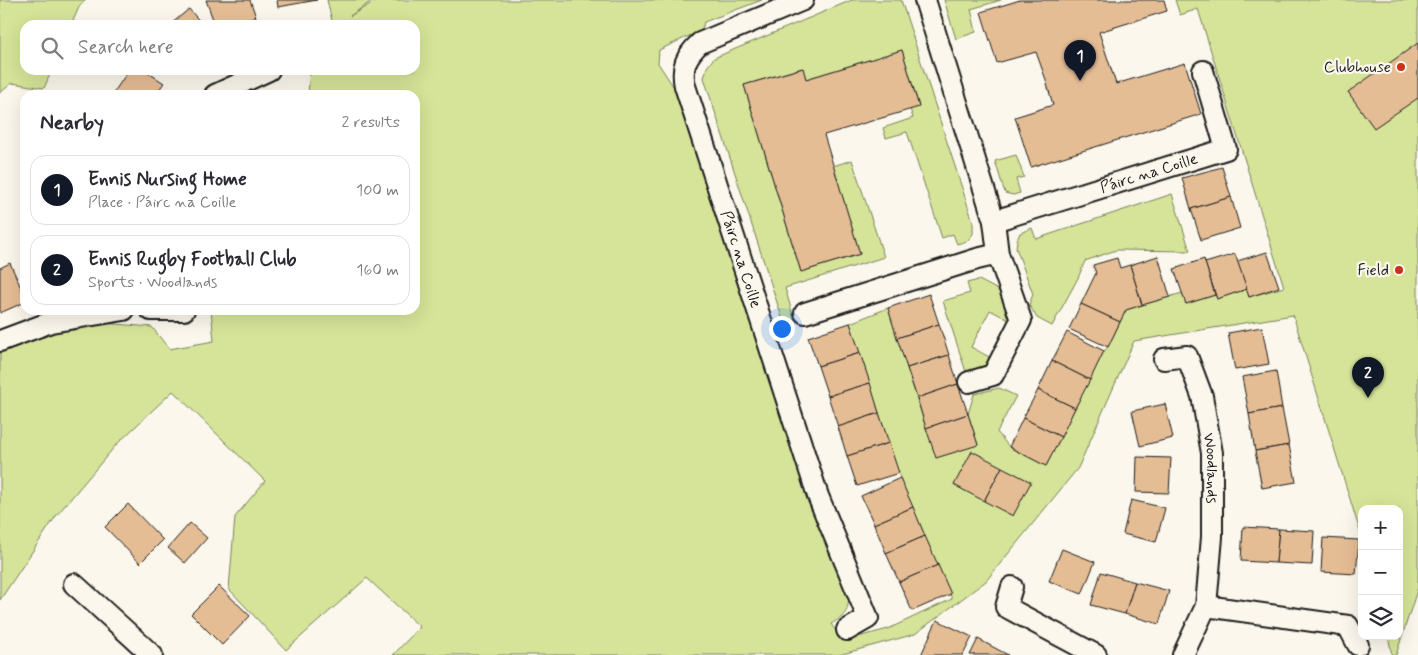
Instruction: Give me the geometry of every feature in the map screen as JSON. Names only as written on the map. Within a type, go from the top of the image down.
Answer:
[{"type":"street","name":"Páirc na Coille","points":[[803,0],[700,43],[690,52],[682,75],[818,496],[868,618],[848,630]]},
{"type":"street","points":[[925,0],[994,221],[998,254],[1021,320],[993,375],[969,382]]},
{"type":"street","name":"Páirc na Coille","points":[[994,221],[1226,149],[1203,71]]},
{"type":"street","points":[[226,90],[258,75]]},
{"type":"street","points":[[805,313],[998,254]]},
{"type":"street","points":[[0,341],[51,322],[94,315]]},
{"type":"street","name":"Woodlands","points":[[1164,359],[1187,356],[1202,396],[1212,453],[1212,538],[1206,606],[1183,655]]},
{"type":"street","points":[[74,584],[152,655]]},
{"type":"street","points":[[1012,587],[1006,607],[1096,655]]},
{"type":"street","points":[[1206,606],[1348,626],[1358,645]]},
{"type":"green space","points":[[0,0],[86,0],[80,5],[73,20],[20,20],[20,75],[50,75],[44,88],[12,83],[0,93]]},
{"type":"green space","points":[[327,0],[373,0],[350,16],[377,0],[762,0],[704,22],[702,30],[659,50],[658,63],[675,89],[809,501],[849,598],[844,614],[831,624],[843,641],[888,629],[952,599],[900,478],[850,323],[888,308],[926,428],[978,445],[968,414],[974,394],[999,388],[1016,396],[997,432],[1009,447],[1046,466],[1126,310],[1182,293],[1186,304],[1215,295],[1217,299],[1247,289],[1249,297],[1284,287],[1198,9],[1180,15],[1175,0],[1418,0],[1418,587],[1403,633],[1403,505],[1358,505],[1358,525],[1293,315],[1134,341],[1078,468],[986,581],[915,634],[839,655],[393,655],[420,627],[367,578],[286,650],[229,589],[235,517],[265,481],[173,391],[116,445],[56,516],[0,600],[0,353],[55,332],[103,323],[152,327],[169,349],[214,341],[211,315],[420,315],[420,90],[308,90],[310,75],[420,75],[420,20],[332,20]]},
{"type":"green space","points":[[852,0],[901,0],[973,222],[973,234],[967,241],[957,244],[953,234],[942,238],[907,132],[886,138],[883,128],[913,118],[910,109],[919,106],[902,50],[806,79],[802,68],[744,85],[801,272],[860,254],[833,166],[852,160],[884,257],[785,288],[797,329],[787,333],[704,78],[707,67],[714,58]]},
{"type":"green space","points":[[944,0],[1001,0],[971,9],[976,32],[956,39]]},
{"type":"green space","points":[[1016,155],[1024,177],[1016,179],[1020,193],[1013,195],[1005,193],[995,161]]},
{"type":"green space","points":[[1172,194],[1190,251],[1116,250],[1085,261],[1052,326],[1037,318],[1029,305],[1033,294],[1016,248],[1020,233],[1032,228],[1036,239]]},
{"type":"green space","points":[[979,280],[1000,291],[1009,320],[990,310],[971,347],[989,357],[986,365],[966,372],[943,301],[970,293],[967,283]]},
{"type":"green space","points":[[1389,640],[1401,640],[1396,655],[1392,655]]},
{"type":"building","points":[[206,0],[250,0],[256,17],[248,20],[213,20]]},
{"type":"building","points":[[277,0],[317,0],[278,7]]},
{"type":"building","points":[[1020,0],[1164,0],[1167,11],[1099,32],[1116,84],[1185,63],[1201,114],[1031,167],[1015,117],[1053,105],[1045,77],[1036,52],[997,63],[981,12]]},
{"type":"building","points":[[189,9],[199,20],[176,20]]},
{"type":"building","name":"Clubhouse","points":[[1418,43],[1418,98],[1374,128],[1348,92]]},
{"type":"building","points":[[902,50],[919,107],[824,135],[860,254],[801,272],[744,85],[803,68],[806,79]]},
{"type":"building","points":[[126,75],[152,75],[164,83],[159,90],[115,90]]},
{"type":"building","points":[[1222,167],[1231,197],[1191,209],[1182,178]]},
{"type":"building","points":[[1231,197],[1240,228],[1201,240],[1191,209]]},
{"type":"building","points":[[1267,252],[1279,287],[1249,297],[1237,261]]},
{"type":"building","points":[[1235,254],[1247,289],[1217,299],[1205,263]]},
{"type":"building","points":[[1158,256],[1170,297],[1142,305],[1130,265]]},
{"type":"building","points":[[1117,258],[1120,268],[1130,265],[1142,305],[1126,310],[1120,322],[1081,304],[1096,273],[1093,265]]},
{"type":"building","points":[[1204,259],[1215,295],[1186,304],[1174,269]]},
{"type":"building","points":[[10,263],[20,286],[20,304],[0,313],[0,268]]},
{"type":"building","points":[[929,294],[939,324],[897,338],[888,308]]},
{"type":"building","points":[[1081,304],[1120,322],[1108,347],[1069,329]]},
{"type":"building","points":[[850,323],[860,353],[818,366],[808,337]]},
{"type":"building","points":[[939,324],[949,355],[907,368],[897,338]]},
{"type":"building","points":[[1262,327],[1269,364],[1235,370],[1228,333]]},
{"type":"building","points":[[1067,332],[1104,351],[1090,380],[1052,361]]},
{"type":"building","points":[[860,353],[870,383],[828,396],[818,366]]},
{"type":"building","points":[[949,355],[958,384],[917,398],[907,368]]},
{"type":"building","points":[[1052,361],[1090,380],[1075,408],[1038,390]]},
{"type":"building","points":[[1276,371],[1282,408],[1249,414],[1242,377]]},
{"type":"building","points":[[870,383],[879,413],[838,427],[828,396]]},
{"type":"building","points":[[958,384],[968,414],[926,428],[917,398]]},
{"type":"building","points":[[1038,390],[1075,408],[1061,437],[1023,418]]},
{"type":"building","points":[[1165,404],[1173,438],[1140,446],[1132,411]]},
{"type":"building","points":[[1282,408],[1289,445],[1255,451],[1249,414]]},
{"type":"building","points":[[879,413],[889,443],[847,456],[838,427]]},
{"type":"building","points":[[968,414],[978,445],[936,458],[926,428]]},
{"type":"building","points":[[1023,418],[1061,437],[1046,466],[1009,447]]},
{"type":"building","points":[[889,443],[899,473],[857,486],[847,456]]},
{"type":"building","points":[[1289,445],[1296,482],[1262,488],[1255,451]]},
{"type":"building","points":[[972,451],[1002,467],[984,501],[954,485]]},
{"type":"building","points":[[1137,457],[1171,458],[1169,493],[1136,492]]},
{"type":"building","points":[[1002,467],[1031,482],[1013,516],[984,501]]},
{"type":"building","points":[[900,478],[913,507],[874,524],[861,496]]},
{"type":"building","points":[[1131,500],[1165,508],[1156,542],[1123,534]]},
{"type":"building","points":[[128,504],[163,540],[140,563],[105,527]]},
{"type":"building","points":[[913,507],[925,536],[886,553],[874,524]]},
{"type":"building","points":[[190,523],[207,538],[185,563],[168,548]]},
{"type":"building","points":[[1243,527],[1279,529],[1276,563],[1241,561]]},
{"type":"building","points":[[1279,529],[1314,531],[1312,565],[1276,563]]},
{"type":"building","points":[[925,536],[938,565],[899,582],[886,553]]},
{"type":"building","points":[[1323,538],[1358,540],[1356,574],[1321,572]]},
{"type":"building","points":[[1062,549],[1095,562],[1082,594],[1049,581]]},
{"type":"building","points":[[938,565],[951,594],[912,611],[899,582]]},
{"type":"building","points":[[1101,572],[1135,582],[1125,614],[1091,605]]},
{"type":"building","points":[[1135,582],[1169,591],[1159,624],[1125,614]]},
{"type":"building","points":[[219,586],[250,616],[222,645],[191,614]]},
{"type":"building","points":[[937,620],[972,637],[963,655],[921,655]]},
{"type":"building","points":[[978,639],[1008,655],[970,655]]},
{"type":"place","name":"Clubhouse","points":[[1401,67]]},
{"type":"place","name":"Ennis Nursing Home","points":[[1080,81]]},
{"type":"place","name":"Field","points":[[1399,270]]},
{"type":"place","name":"Ennis Rugby Football Club","points":[[1368,398]]}]
